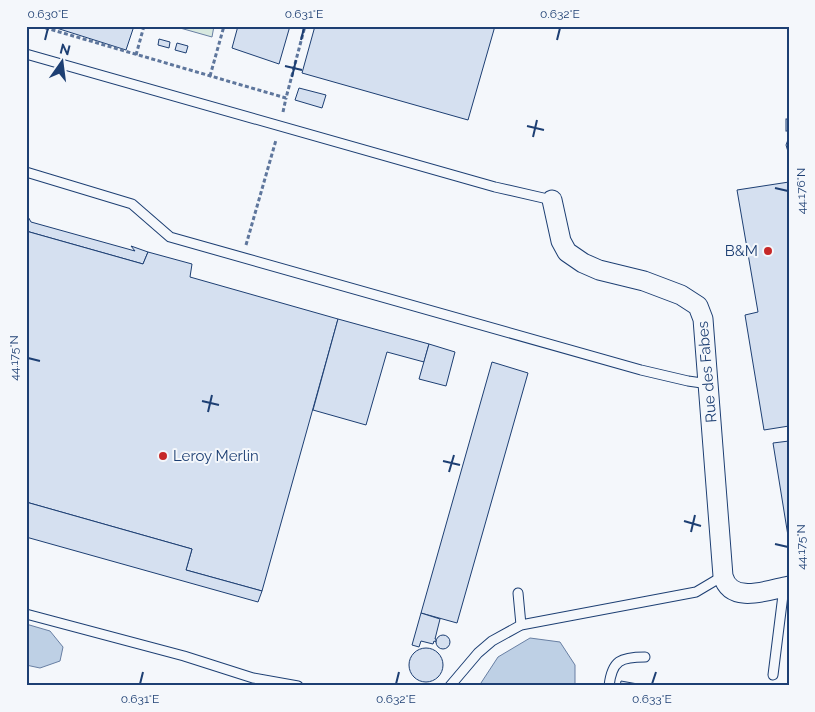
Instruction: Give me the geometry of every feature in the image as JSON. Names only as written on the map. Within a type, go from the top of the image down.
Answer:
[{"type":"street","name":"Rue des Fabes","points":[[552,200],[561,241],[567,252],[583,263],[599,270],[644,281],[681,295],[698,306],[704,319],[723,576]]},
{"type":"street","points":[[723,576],[725,583],[733,590],[742,593],[759,593],[787,586]]},
{"type":"lane","points":[[26,54],[495,187],[552,200]]},
{"type":"lane","points":[[26,172],[132,204],[170,237],[641,370],[710,384]]},
{"type":"lane","points":[[450,686],[478,653],[492,641],[521,625],[696,592],[723,576]]},
{"type":"lane","points":[[773,675],[787,586]]},
{"type":"lane","points":[[518,593],[521,625]]},
{"type":"lane","points":[[26,614],[184,656],[253,678],[298,686]]},
{"type":"lane","points":[[609,686],[610,674],[621,659],[645,657]]},
{"type":"path","points":[[39,26],[286,98]]},
{"type":"path","points":[[136,55],[144,26]]},
{"type":"path","points":[[210,76],[224,26]]},
{"type":"path","points":[[243,257],[280,126],[305,26]]},
{"type":"shaded area","points":[[173,26],[214,26],[212,37]]},
{"type":"water","points":[[26,624],[50,631],[63,647],[60,661],[40,668],[26,665]]},
{"type":"water","points":[[530,638],[560,642],[575,665],[575,686],[479,686],[498,657]]},
{"type":"building","points":[[50,26],[134,26],[126,50]]},
{"type":"building","points":[[238,26],[290,26],[279,64],[232,48]]},
{"type":"building","points":[[315,26],[495,26],[468,120],[302,73]]},
{"type":"building","points":[[159,39],[170,42],[169,48],[158,45]]},
{"type":"building","points":[[177,43],[188,46],[186,53],[175,50]]},
{"type":"building","points":[[299,88],[326,95],[322,108],[295,100]]},
{"type":"building","points":[[786,119],[789,119],[789,131],[786,131]]},
{"type":"building","points":[[789,137],[789,155],[786,145]]},
{"type":"building","name":"B&M","points":[[789,182],[789,426],[764,430],[745,315],[758,312],[737,190]]},
{"type":"building","points":[[26,213],[31,222],[135,251],[131,246],[148,252],[143,264],[26,231]]},
{"type":"building","name":"Leroy Merlin","points":[[26,231],[143,264],[148,252],[192,264],[190,277],[338,319],[262,591],[186,570],[192,549],[26,502]]},
{"type":"building","points":[[338,319],[429,344],[424,362],[387,352],[366,425],[313,410]]},
{"type":"building","points":[[429,344],[455,352],[446,386],[419,379]]},
{"type":"building","points":[[492,362],[528,373],[457,623],[421,613]]},
{"type":"building","points":[[789,441],[789,542],[773,443]]},
{"type":"building","points":[[26,502],[192,549],[186,570],[262,591],[258,602],[26,537]]},
{"type":"building","points":[[421,613],[440,619],[436,642],[434,641],[433,644],[421,641],[419,647],[412,645]]},
{"type":"building","points":[[440,635],[446,635],[450,642],[446,649],[440,649],[436,645],[436,639]]},
{"type":"building","points":[[426,648],[433,649],[438,653],[442,658],[442,672],[438,677],[433,681],[426,682],[419,681],[414,677],[410,672],[409,665],[410,658],[414,653],[419,649]]},
{"type":"building","points":[[621,681],[649,686],[620,686]]},
{"type":"place","name":"B&M","points":[[768,251]]},
{"type":"place","name":"Leroy Merlin","points":[[163,456]]}]
